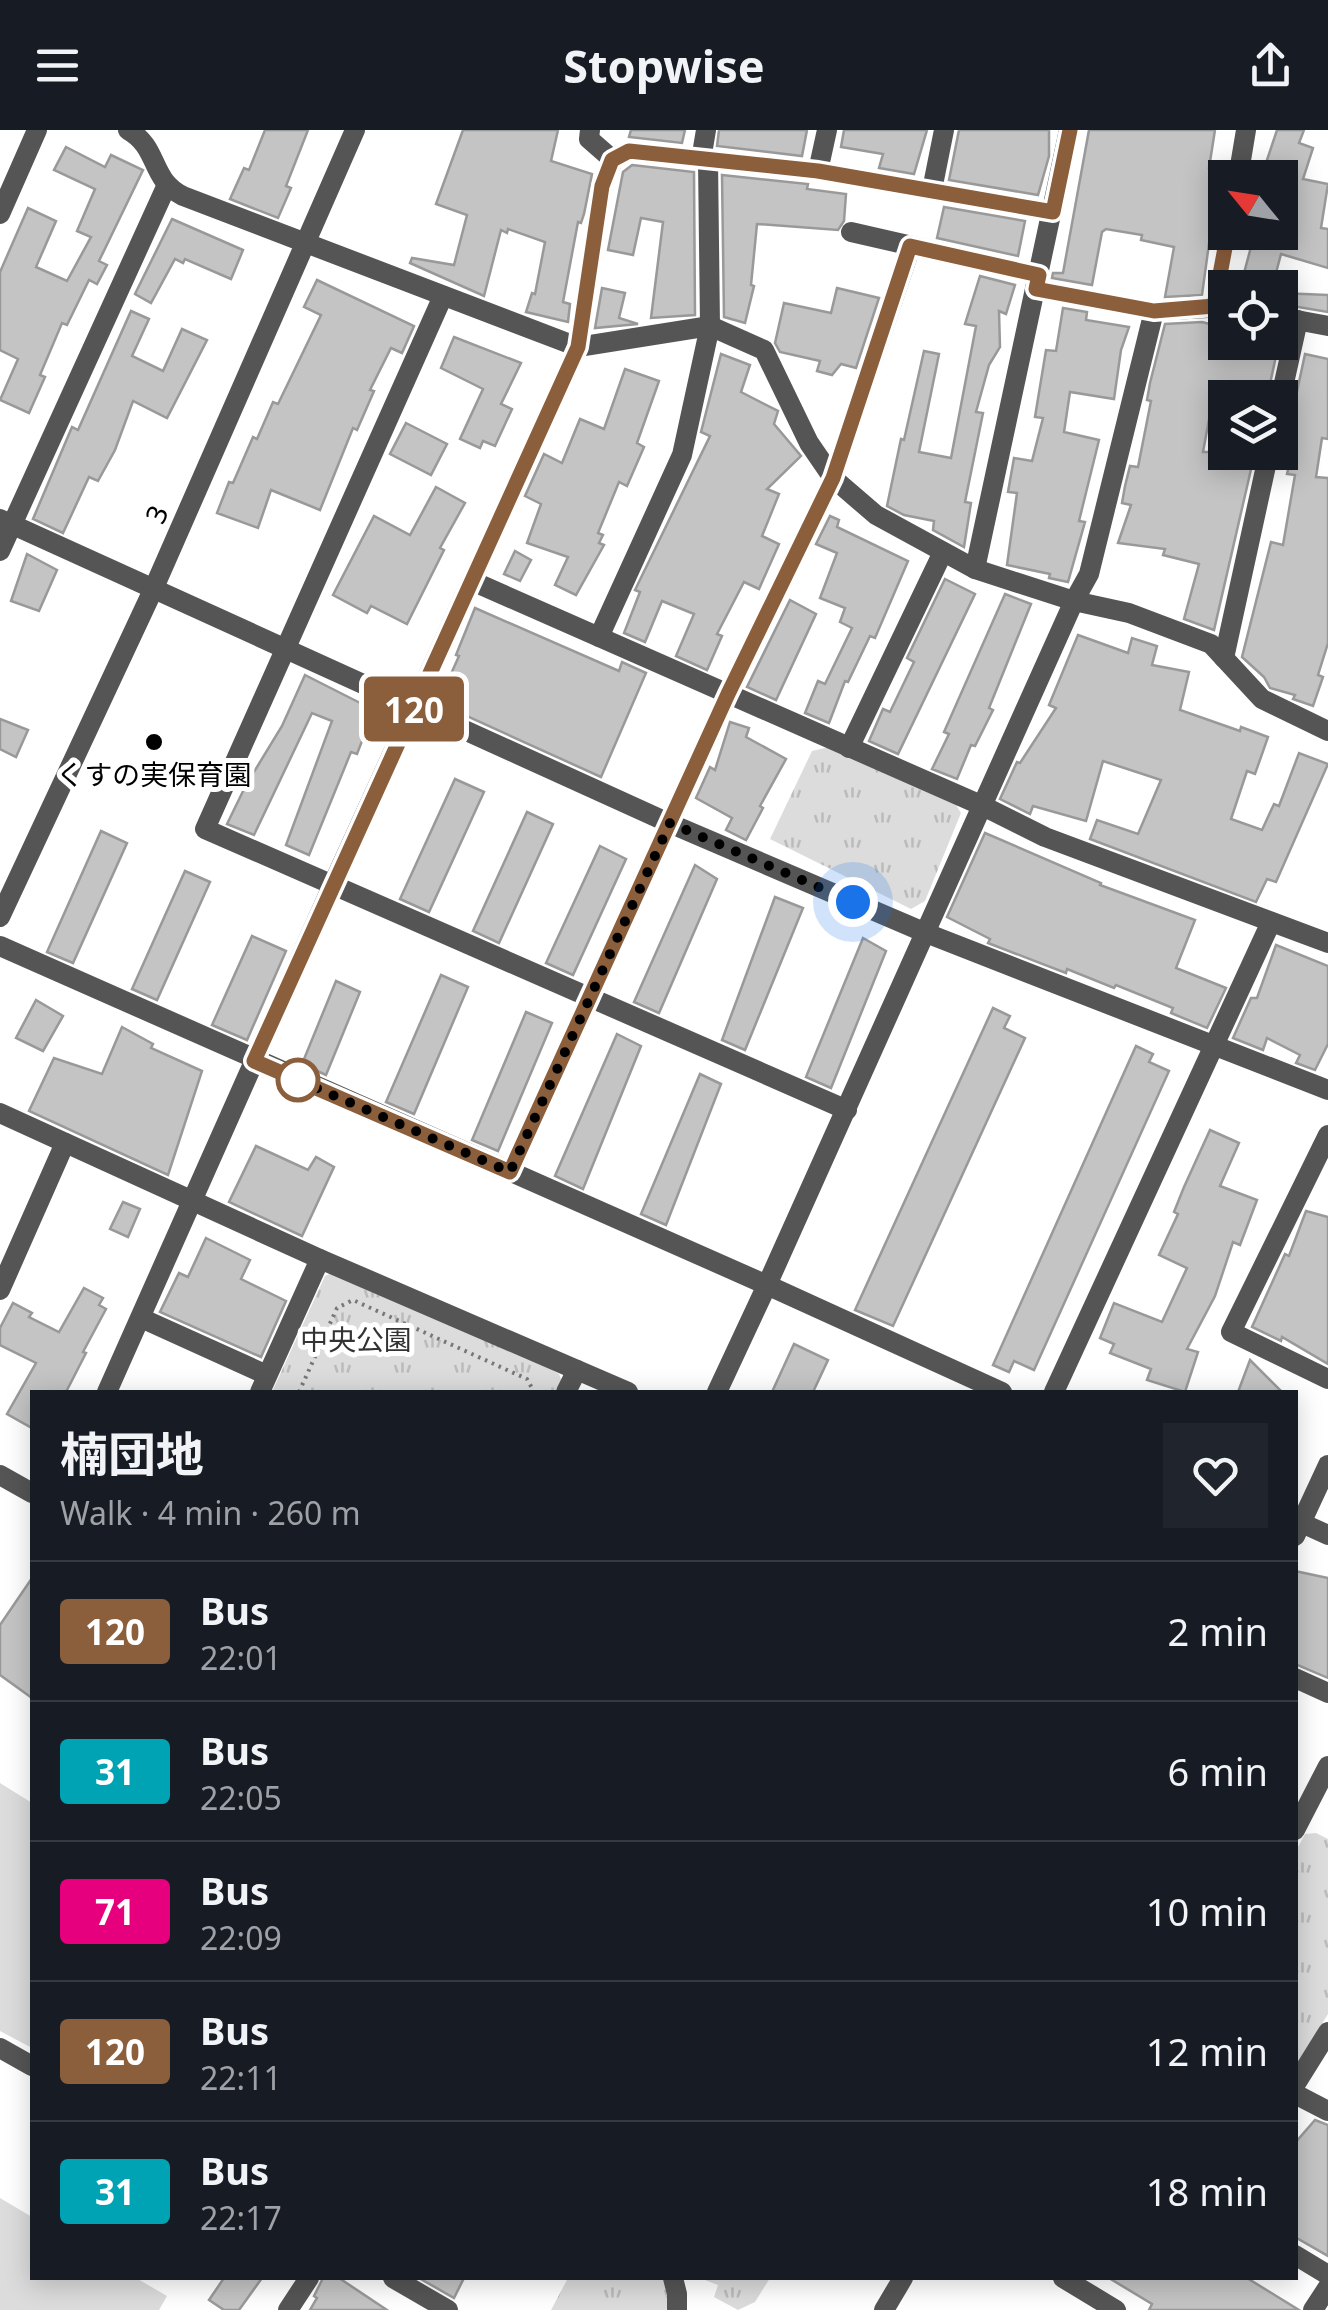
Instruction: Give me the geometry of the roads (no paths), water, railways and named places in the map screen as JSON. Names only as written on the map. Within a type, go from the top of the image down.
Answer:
[{"type":"street","points":[[0,214],[37,130]]},
{"type":"street","name":"3","points":[[0,918],[153,590],[356,130]]},
{"type":"street","points":[[590,130],[589,140],[612,160]]},
{"type":"street","points":[[600,637],[682,454],[710,326],[706,130]]},
{"type":"street","points":[[818,171],[827,130]]},
{"type":"street","points":[[932,190],[944,130]]},
{"type":"street","points":[[974,569],[1070,130]]},
{"type":"street","points":[[1241,160],[1246,130]]},
{"type":"street","points":[[138,133],[166,188],[578,347],[710,326],[764,350],[810,443],[833,478],[876,515],[974,569],[1129,614],[1211,644],[1262,699],[1328,731]]},
{"type":"street","points":[[108,1390],[332,884],[578,347],[602,186],[612,160],[629,151],[818,171],[1053,212]]},
{"type":"street","points":[[0,551],[6,521],[166,188]]},
{"type":"street","points":[[851,232],[1154,311],[1208,307]]},
{"type":"street","points":[[510,1172],[728,694],[833,478],[910,246]]},
{"type":"street","points":[[443,296],[205,829],[847,1110]]},
{"type":"street","points":[[719,1390],[1088,574],[1154,311]]},
{"type":"street","points":[[1298,321],[1328,326]]},
{"type":"street","points":[[1224,658],[1264,470]]},
{"type":"street","points":[[6,521],[670,823],[926,933],[1328,1090]]},
{"type":"street","points":[[849,748],[942,552]]},
{"type":"street","points":[[472,580],[1045,837],[1328,943]]},
{"type":"street","points":[[1055,1390],[1271,922]]},
{"type":"street","points":[[0,946],[998,1390]]},
{"type":"street","points":[[0,1114],[320,1259],[623,1390]]},
{"type":"street","points":[[1328,1134],[1231,1332],[1328,1378]]},
{"type":"street","points":[[0,1290],[64,1143]]},
{"type":"street","points":[[141,1318],[264,1384],[320,1259]]},
{"type":"street","points":[[567,1390],[577,1370]]},
{"type":"street","points":[[1298,1524],[1328,1465]]},
{"type":"street","points":[[0,1474],[30,1493]]},
{"type":"street","points":[[1298,1526],[1328,1535]]},
{"type":"street","points":[[1298,1679],[1328,1693]]},
{"type":"street","points":[[1298,1824],[1328,1766]]},
{"type":"street","points":[[1298,2080],[1328,2032]]},
{"type":"street","points":[[0,2048],[30,2065]]},
{"type":"street","points":[[1298,2095],[1328,2110]]},
{"type":"street","points":[[1298,2257],[1328,2275]]},
{"type":"street","points":[[288,2310],[308,2280]]},
{"type":"street","points":[[396,2280],[448,2310]]},
{"type":"street","points":[[674,2280],[678,2294],[676,2310]]},
{"type":"street","points":[[884,2310],[902,2280]]},
{"type":"street","points":[[1066,2280],[1116,2310]]},
{"type":"street","points":[[1313,2310],[1328,2287]]},
{"type":"place","name":"くすの実保育園","points":[[154,742]]},
{"type":"park label","name":"中央公園","points":[[356,1339]]}]
